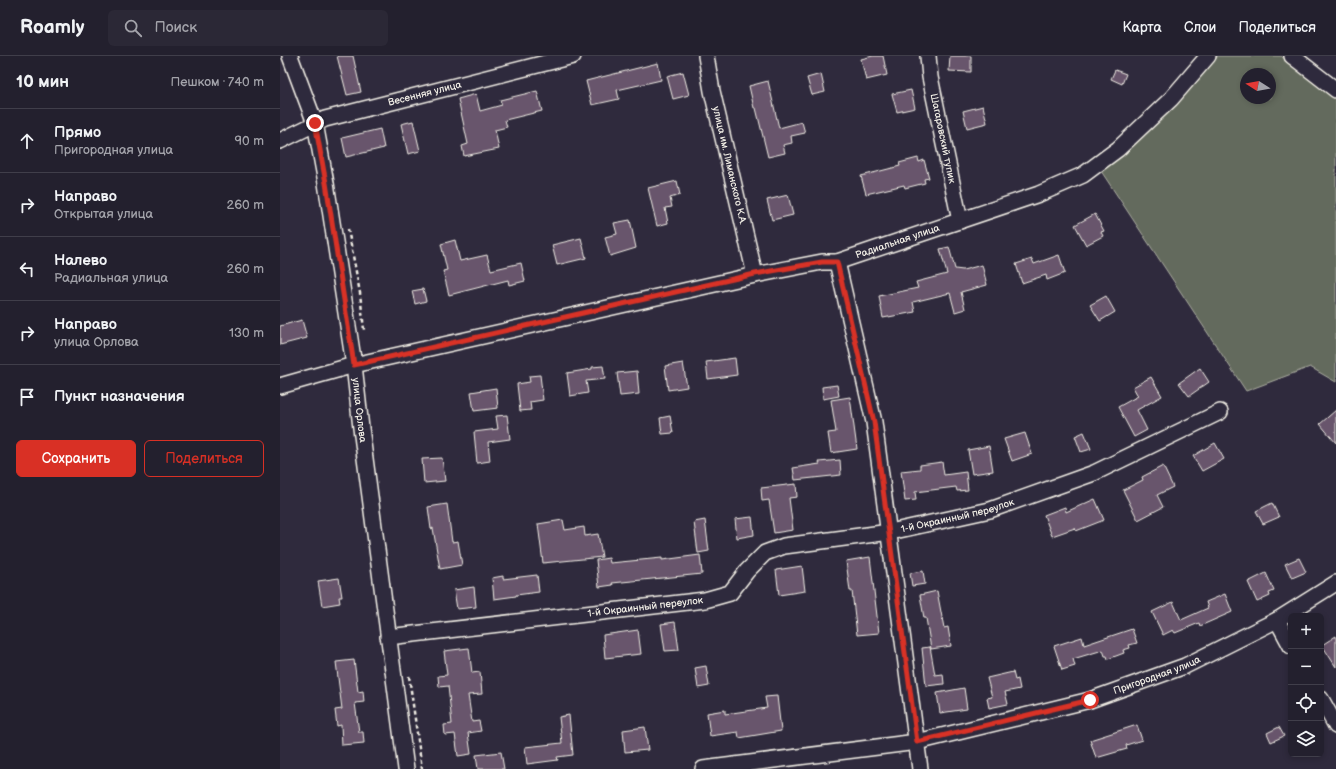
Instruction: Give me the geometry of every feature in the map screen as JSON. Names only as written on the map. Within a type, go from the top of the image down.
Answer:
[{"type":"street","name":"улица Орлова","points":[[290,56],[315,123],[326,183],[354,365],[406,769]]},
{"type":"street","name":"Весенняя улица","points":[[280,140],[325,119],[574,56]]},
{"type":"street","name":"улица им. Лиманского К.А.","points":[[706,56],[712,91],[755,274]]},
{"type":"street","name":"Шагаровский тупик","points":[[928,56],[930,77],[960,221]]},
{"type":"street","name":"Радиальная улица","points":[[280,386],[354,365],[755,274],[822,262],[837,262],[1039,194],[1083,175],[1118,148],[1171,99],[1208,56]]},
{"type":"street","points":[[1292,56],[1336,90]]},
{"type":"street","points":[[837,262],[874,422],[890,532],[920,769]]},
{"type":"street","name":"1-й Окраинный переулок","points":[[388,637],[705,600],[730,593],[756,562],[765,553],[771,550],[784,546],[890,532],[990,510],[1094,473],[1220,412]]},
{"type":"street","name":"Пригородная улица","points":[[703,769],[917,742],[1090,700],[1185,666],[1276,620],[1336,583]]},
{"type":"street","points":[[1276,620],[1288,641]]},
{"type":"street","points":[[1324,704],[1336,726]]},
{"type":"green space","points":[[1218,56],[1281,56],[1336,100],[1336,382],[1310,367],[1246,391],[1101,171],[1164,117]]},
{"type":"building","points":[[337,56],[353,56],[361,92],[347,95]]},
{"type":"building","points":[[873,56],[883,56],[887,75],[866,80],[861,59]]},
{"type":"building","points":[[950,56],[971,56],[971,72],[949,71]]},
{"type":"building","points":[[658,63],[661,80],[617,90],[619,99],[592,105],[586,81]]},
{"type":"building","points":[[1115,70],[1126,74],[1122,84],[1111,79]]},
{"type":"building","points":[[683,72],[689,95],[673,99],[667,76]]},
{"type":"building","points":[[821,74],[825,92],[812,95],[807,78]]},
{"type":"building","points":[[768,81],[779,128],[802,122],[805,133],[791,136],[792,143],[783,145],[785,153],[768,157],[749,86]]},
{"type":"building","points":[[911,90],[915,108],[897,112],[892,94]]},
{"type":"building","points":[[537,91],[542,111],[505,120],[507,127],[495,130],[499,149],[464,156],[462,146],[468,144],[458,99],[476,94],[480,111],[502,105],[500,100]]},
{"type":"building","points":[[983,106],[987,123],[967,128],[963,111]]},
{"type":"building","points":[[413,121],[420,151],[408,154],[401,124]]},
{"type":"building","points":[[380,129],[384,148],[346,157],[342,138]]},
{"type":"building","points":[[918,158],[919,162],[924,160],[929,178],[924,179],[925,183],[905,188],[904,185],[866,194],[861,176],[900,166],[899,163]]},
{"type":"building","points":[[677,181],[680,195],[670,198],[672,207],[665,208],[668,223],[657,226],[648,188]]},
{"type":"building","points":[[788,195],[793,215],[772,220],[767,200]]},
{"type":"building","points":[[1095,214],[1104,231],[1101,232],[1103,236],[1086,245],[1075,225]]},
{"type":"building","points":[[630,220],[636,248],[610,256],[605,237],[617,234],[614,223]]},
{"type":"building","points":[[581,238],[586,258],[557,265],[552,245]]},
{"type":"building","points":[[455,240],[460,261],[487,255],[491,270],[521,263],[525,281],[509,285],[508,280],[449,295],[443,271],[447,270],[441,244]]},
{"type":"building","points":[[949,247],[955,269],[963,270],[982,265],[987,285],[961,292],[965,309],[955,312],[950,293],[913,302],[915,312],[883,318],[879,296],[918,288],[916,282],[947,274],[940,249]]},
{"type":"building","points":[[1059,255],[1065,273],[1047,280],[1046,275],[1022,283],[1016,264],[1032,259],[1034,264]]},
{"type":"building","points":[[423,289],[426,301],[415,304],[412,291]]},
{"type":"building","points":[[1106,296],[1115,312],[1100,321],[1090,305]]},
{"type":"building","points":[[302,320],[307,338],[280,345],[280,326]]},
{"type":"building","points":[[735,358],[737,375],[708,379],[706,362]]},
{"type":"building","points":[[683,363],[687,387],[668,390],[665,366]]},
{"type":"building","points":[[603,366],[605,379],[586,381],[588,393],[570,396],[567,373]]},
{"type":"building","points":[[1200,368],[1209,382],[1189,396],[1179,383]]},
{"type":"building","points":[[637,371],[639,394],[620,396],[617,373]]},
{"type":"building","points":[[540,375],[543,400],[530,402],[531,410],[520,411],[517,384],[530,382],[529,376]]},
{"type":"building","points":[[1151,377],[1162,396],[1137,410],[1147,430],[1134,437],[1118,407],[1138,396],[1133,387]]},
{"type":"building","points":[[837,385],[839,396],[823,399],[822,387]]},
{"type":"building","points":[[496,388],[498,408],[474,411],[471,392]]},
{"type":"building","points":[[850,397],[857,449],[831,453],[828,433],[836,432],[831,400]]},
{"type":"building","points":[[1336,410],[1336,443],[1320,424]]},
{"type":"building","points":[[507,415],[510,439],[488,442],[490,461],[477,463],[474,432],[498,429],[496,416]]},
{"type":"building","points":[[670,416],[673,433],[662,434],[660,418]]},
{"type":"building","points":[[1084,432],[1091,449],[1081,452],[1075,436]]},
{"type":"building","points":[[1025,433],[1032,454],[1012,461],[1004,439]]},
{"type":"building","points":[[1215,443],[1224,459],[1202,471],[1193,456]]},
{"type":"building","points":[[989,446],[993,471],[972,474],[968,450]]},
{"type":"building","points":[[442,458],[445,481],[424,483],[422,459]]},
{"type":"building","points":[[840,460],[841,475],[795,480],[793,468],[820,464],[819,462]]},
{"type":"building","points":[[942,462],[944,475],[966,472],[968,490],[957,491],[956,487],[915,492],[916,500],[905,501],[901,471],[920,469],[920,465]]},
{"type":"building","points":[[1163,466],[1173,487],[1157,495],[1163,507],[1138,520],[1123,490],[1143,480],[1142,477]]},
{"type":"building","points":[[796,484],[797,497],[789,498],[793,530],[774,533],[769,500],[762,501],[761,488]]},
{"type":"building","points":[[1095,499],[1104,520],[1076,531],[1075,528],[1052,536],[1044,515],[1065,507],[1066,512]]},
{"type":"building","points":[[1272,503],[1279,517],[1263,524],[1256,511]]},
{"type":"building","points":[[447,504],[452,542],[458,541],[462,565],[440,569],[433,528],[431,529],[428,507]]},
{"type":"building","points":[[752,517],[754,535],[737,538],[735,519]]},
{"type":"building","points":[[563,520],[565,530],[584,527],[585,536],[598,534],[602,557],[543,563],[538,524]]},
{"type":"building","points":[[705,520],[709,551],[698,553],[694,522]]},
{"type":"building","points":[[700,555],[702,574],[612,583],[613,585],[599,587],[596,560],[609,558],[610,563],[662,558],[662,560]]},
{"type":"building","points":[[870,557],[879,633],[857,635],[852,591],[850,591],[846,561]]},
{"type":"building","points":[[1299,558],[1306,572],[1292,578],[1285,564]]},
{"type":"building","points":[[802,566],[805,591],[779,595],[776,570]]},
{"type":"building","points":[[923,571],[925,584],[912,586],[910,573]]},
{"type":"building","points":[[1266,573],[1274,591],[1269,593],[1270,596],[1257,602],[1248,582]]},
{"type":"building","points":[[537,575],[539,592],[494,599],[492,578],[503,576],[503,579]]},
{"type":"building","points":[[339,578],[342,597],[339,597],[340,603],[322,606],[318,581]]},
{"type":"building","points":[[474,587],[476,607],[457,609],[454,590]]},
{"type":"building","points":[[937,591],[944,628],[948,627],[951,646],[931,649],[926,618],[924,618],[920,595]]},
{"type":"building","points":[[1225,594],[1232,612],[1200,626],[1199,623],[1175,633],[1173,630],[1163,635],[1152,612],[1173,602],[1181,620],[1208,608],[1206,602]]},
{"type":"building","points":[[675,622],[679,650],[665,651],[661,624]]},
{"type":"building","points":[[1132,629],[1137,643],[1129,645],[1130,648],[1123,650],[1124,653],[1108,659],[1103,650],[1073,659],[1075,666],[1062,670],[1054,646],[1082,637],[1084,645]]},
{"type":"building","points":[[638,630],[641,654],[605,658],[603,635]]},
{"type":"building","points":[[1336,636],[1336,667],[1324,648],[1324,644]]},
{"type":"building","points":[[930,647],[935,675],[943,674],[944,684],[926,686],[922,648]]},
{"type":"building","points":[[469,648],[472,673],[480,672],[482,694],[468,695],[472,722],[479,721],[481,731],[468,733],[471,754],[458,756],[455,734],[445,735],[444,725],[452,724],[448,686],[439,687],[438,676],[447,675],[444,651]]},
{"type":"building","points":[[354,660],[358,692],[363,691],[364,702],[355,703],[359,732],[363,732],[364,743],[342,745],[341,725],[337,726],[335,710],[342,709],[336,662]]},
{"type":"building","points":[[706,666],[709,686],[698,688],[695,668]]},
{"type":"building","points":[[1013,672],[1015,680],[1018,679],[1020,689],[1005,692],[1008,704],[989,708],[987,698],[992,697],[987,678]]},
{"type":"building","points":[[964,688],[967,709],[940,713],[937,693]]},
{"type":"building","points":[[777,696],[781,731],[739,738],[738,732],[710,736],[707,713],[725,710],[725,714],[767,708],[765,697]]},
{"type":"building","points":[[569,715],[573,755],[557,757],[558,760],[527,764],[525,747],[562,743],[559,717]]},
{"type":"building","points":[[1137,725],[1142,740],[1126,745],[1127,749],[1096,758],[1090,740]]},
{"type":"building","points":[[645,727],[648,750],[625,752],[623,730]]},
{"type":"building","points":[[1279,727],[1284,736],[1271,742],[1267,733]]},
{"type":"building","points":[[501,752],[504,769],[478,769],[476,755]]},
{"type":"route","points":[[315,123],[326,183],[354,365],[755,274],[822,262],[837,262],[874,422],[890,532],[917,742],[1090,700]]}]
